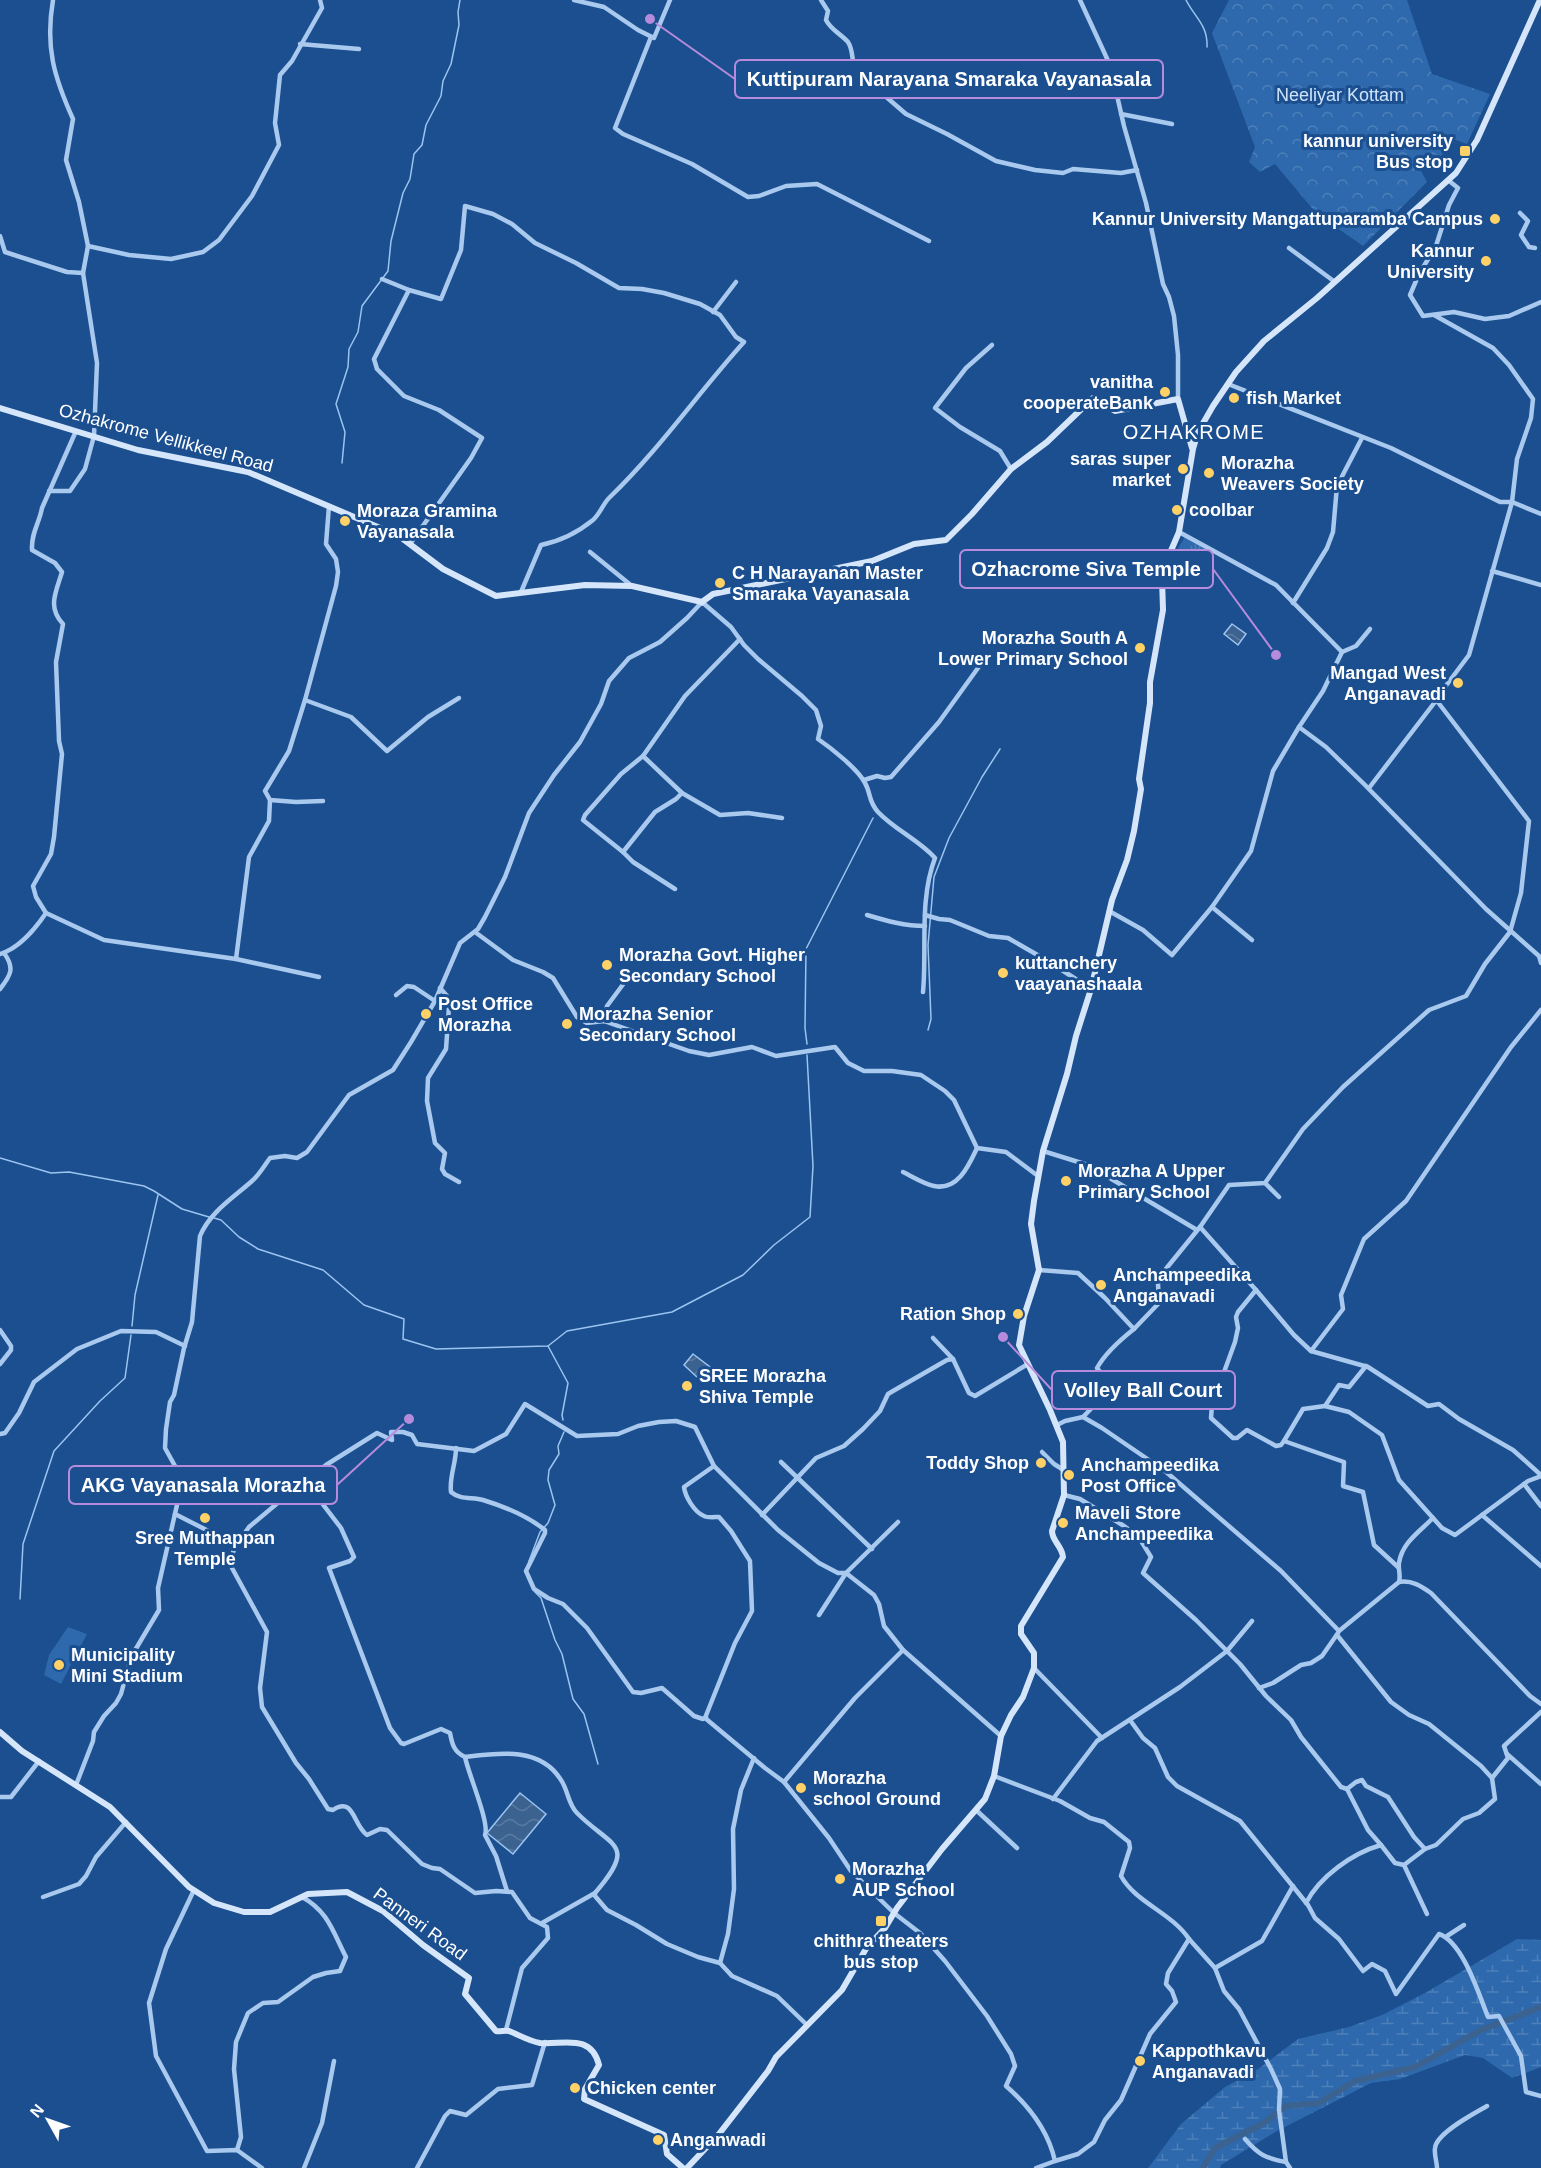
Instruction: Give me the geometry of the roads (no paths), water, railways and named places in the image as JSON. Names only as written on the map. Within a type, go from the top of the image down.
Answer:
[{"type":"main road","points":[[685,2168],[719,2134],[768,2071],[776,2057],[842,1990],[867,1947],[885,1928],[942,1850],[985,1799],[994,1776],[1001,1736],[1023,1697],[1034,1668],[1034,1653],[1021,1634],[1021,1626],[1063,1557],[1060,1546],[1052,1535],[1064,1495],[1063,1442],[1020,1345],[1024,1316],[1040,1269],[1031,1224],[1043,1151],[1091,989],[1109,911],[1127,860],[1142,789],[1139,779],[1150,704],[1150,682],[1163,610],[1162,578],[1179,532],[1198,432],[1228,384],[1263,341],[1335,282],[1448,180],[1467,156],[1477,140],[1540,0]]},
{"type":"main road","points":[[702,602],[713,594],[872,561],[914,544],[946,540],[1011,469],[1047,442],[1093,398],[1115,411],[1178,399],[1193,449]]},
{"type":"main road","name":"Ozhakrome Vellikkeel Road","points":[[0,408],[138,450],[248,472],[399,536],[442,568],[496,596],[585,585],[632,586],[702,602]]},
{"type":"main road","name":"Panneri Road","points":[[0,1732],[22,1751],[54,1773],[110,1807],[158,1857],[194,1890],[214,1903],[244,1912],[270,1912],[308,1894],[347,1892],[383,1911],[423,1945],[469,1978],[465,1994],[492,2028],[499,2032],[506,2030],[526,2039],[545,2043],[574,2041],[589,2049],[597,2056],[599,2065],[585,2089],[584,2099],[664,2135],[667,2154],[685,2168]]},
{"type":"street","points":[[49,491],[69,491],[85,469],[94,436],[97,363],[83,273],[88,246],[79,202],[66,160],[73,119],[57,85],[50,43],[50,17],[53,0]]},
{"type":"street","points":[[88,246],[129,255],[171,259],[203,252],[219,240],[252,196],[279,145],[275,123],[280,75],[292,61],[322,8],[320,0]]},
{"type":"street","points":[[574,0],[604,7],[651,37]]},
{"type":"street","points":[[670,0],[654,38],[651,37],[615,128],[623,134],[692,164],[748,197],[759,196],[786,186],[817,184],[929,241]]},
{"type":"street","points":[[820,0],[828,11],[826,20],[829,26],[848,43],[852,53],[852,64],[856,71],[894,105],[919,122],[947,134],[996,161],[1035,170],[1137,172]]},
{"type":"street","points":[[825,4],[831,0]]},
{"type":"street","points":[[1080,0],[1110,65],[1163,284],[1174,316],[1178,355],[1178,399]]},
{"type":"street","points":[[300,44],[360,49]]},
{"type":"street","points":[[1121,114],[1172,124]]},
{"type":"street","points":[[1448,180],[1458,188],[1449,205],[1436,246],[1419,274],[1410,295],[1423,316],[1454,312],[1485,319],[1509,316],[1541,302]]},
{"type":"street","points":[[382,279],[441,299],[461,250],[465,206],[494,214],[512,224],[535,243],[619,288],[664,293],[700,304],[720,315],[736,337],[744,342],[676,425],[630,478],[607,500],[595,518],[561,542],[541,545],[521,592]]},
{"type":"street","points":[[1520,213],[1528,221],[1521,235],[1529,247],[1535,248]]},
{"type":"street","points":[[0,236],[5,252],[67,272],[83,273]]},
{"type":"street","points":[[1289,248],[1335,282]]},
{"type":"street","points":[[713,312],[736,282]]},
{"type":"street","points":[[409,290],[374,359],[377,369],[404,396],[440,410],[482,438],[471,458],[410,544]]},
{"type":"street","points":[[1369,788],[1469,655],[1512,502],[1517,459],[1532,418],[1533,399],[1509,365],[1493,348],[1434,315]]},
{"type":"street","points":[[992,345],[966,368],[935,408],[960,427],[1000,451],[1011,469]]},
{"type":"street","points":[[1228,384],[1332,423],[1362,438],[1390,448],[1500,502],[1512,502],[1541,514]]},
{"type":"street","points":[[76,431],[42,508],[39,522],[31,536],[32,550],[55,563],[62,573],[53,604],[56,616],[63,624],[56,662],[58,741],[62,754],[59,785],[51,854],[33,886],[36,897],[46,913],[104,940],[236,958],[319,977]]},
{"type":"street","points":[[1293,603],[1327,548],[1333,532],[1338,486],[1362,438]]},
{"type":"street","points":[[236,958],[249,857],[269,821],[270,800],[265,790],[288,751],[305,700],[337,579],[336,559],[326,544],[328,506]]},
{"type":"street","points":[[1179,532],[1276,585],[1342,652]]},
{"type":"street","points":[[590,552],[632,586]]},
{"type":"street","points":[[1104,568],[1124,568],[1162,585]]},
{"type":"street","points":[[1492,571],[1541,585]]},
{"type":"street","points":[[76,1785],[93,1741],[94,1732],[121,1694],[131,1657],[159,1610],[158,1588],[176,1514],[177,1475],[175,1466],[165,1449],[166,1429],[170,1402],[174,1395],[192,1323],[200,1236],[206,1223],[223,1205],[255,1179],[270,1158],[285,1156],[297,1158],[307,1152],[348,1095],[393,1070],[435,1001],[460,943],[466,936],[475,932],[505,877],[529,813],[554,775],[580,742],[601,704],[609,681],[629,658],[660,642],[702,602],[731,627],[758,659],[816,710],[821,726],[818,739],[839,755],[864,780],[869,800],[876,810],[889,823],[935,858],[931,870],[926,915],[923,992]]},
{"type":"street","points":[[1109,911],[1143,930],[1172,955],[1212,907],[1251,851],[1273,771],[1323,691],[1342,652],[1356,646],[1370,629]]},
{"type":"street","points":[[675,889],[633,862],[583,820],[621,774],[643,756],[685,696],[740,639]]},
{"type":"street","points":[[864,780],[877,776],[891,777],[939,722],[982,661]]},
{"type":"street","points":[[305,700],[351,717],[387,751],[428,717],[459,698]]},
{"type":"street","points":[[1265,1183],[1302,1129],[1343,1087],[1429,1010],[1466,996],[1485,964],[1510,932],[1521,893],[1529,821],[1437,701],[1438,698]]},
{"type":"street","points":[[1299,727],[1326,747],[1369,788],[1418,841],[1510,932],[1539,956],[1541,963]]},
{"type":"street","points":[[643,756],[681,793],[720,815],[748,813],[782,818]]},
{"type":"street","points":[[623,852],[655,812],[676,799],[681,793]]},
{"type":"street","points":[[270,800],[323,801]]},
{"type":"street","points":[[1212,907],[1252,940]]},
{"type":"street","points":[[0,989],[11,971],[10,962],[2,954],[14,947],[35,928],[46,913]]},
{"type":"street","points":[[867,915],[913,926],[926,926]]},
{"type":"street","points":[[926,915],[950,920],[989,936],[1008,938],[1091,989]]},
{"type":"street","points":[[475,932],[513,960],[553,978],[577,1017],[587,1023],[604,1021],[651,1039],[709,1055],[752,1047],[776,1056],[835,1047],[848,1063],[864,1071],[892,1071],[921,1075],[954,1100],[977,1148]]},
{"type":"street","points":[[604,1021],[607,1006],[627,979]]},
{"type":"street","points":[[396,995],[407,986],[414,987],[435,1001]]},
{"type":"street","points":[[440,988],[447,996],[449,1006],[446,1049],[428,1078],[427,1101],[435,1143],[445,1153],[442,1169],[445,1174],[459,1182]]},
{"type":"street","points":[[1311,1351],[1343,1309],[1341,1295],[1364,1239],[1406,1201],[1511,1047],[1541,1010]]},
{"type":"street","points":[[903,1172],[934,1186],[944,1186],[966,1172],[977,1148]]},
{"type":"street","points":[[977,1148],[1006,1152],[1038,1176]]},
{"type":"street","points":[[1043,1151],[1088,1165],[1199,1228],[1256,1290],[1294,1335],[1311,1351],[1366,1366],[1428,1406],[1439,1404],[1459,1419],[1513,1450],[1541,1475],[1524,1484],[1455,1535],[1442,1528],[1399,1480],[1382,1435],[1349,1412],[1325,1406],[1303,1409],[1281,1445],[1276,1446],[1247,1430],[1237,1438],[1233,1438],[1211,1418],[1210,1412],[1235,1342],[1238,1312],[1256,1290]]},
{"type":"street","points":[[1057,1425],[1065,1420],[1083,1417],[1115,1384],[1097,1368],[1110,1351],[1159,1303],[1158,1284],[1165,1270],[1199,1228],[1229,1185],[1265,1183],[1279,1197]]},
{"type":"street","points":[[1040,1269],[1078,1274],[1134,1329]]},
{"type":"street","points":[[0,1330],[11,1350],[0,1364]]},
{"type":"street","points":[[0,1434],[5,1433],[15,1419],[34,1382],[77,1349],[121,1331],[156,1332],[185,1346]]},
{"type":"street","points":[[933,1338],[953,1359],[969,1393],[975,1396],[1028,1364]]},
{"type":"street","points":[[762,1515],[816,1458],[844,1446],[851,1440],[880,1411],[888,1394],[947,1360],[953,1359]]},
{"type":"street","points":[[1325,1406],[1339,1385],[1349,1387],[1366,1366]]},
{"type":"street","points":[[506,2030],[522,1968],[548,1938],[548,1927],[530,1918],[512,1892],[476,1893],[440,1869],[422,1864],[387,1830],[380,1829],[367,1835],[345,1805],[333,1810],[328,1809],[296,1763],[262,1707],[260,1688],[267,1632],[245,1588],[232,1568],[231,1558],[235,1547],[249,1527],[305,1481],[342,1454],[377,1433],[392,1440],[391,1432],[403,1432],[412,1435],[417,1444],[474,1451],[506,1434],[525,1404],[577,1436],[618,1434],[638,1426],[659,1422],[676,1421],[695,1427],[714,1466],[762,1515],[819,1563],[838,1573],[846,1573],[874,1595],[879,1604],[884,1626],[903,1650],[1001,1736]]},
{"type":"street","points":[[1064,1495],[1080,1500],[1138,1536],[1151,1557],[1143,1573],[1196,1620],[1291,1720],[1301,1737],[1341,1787],[1347,1789],[1368,1830],[1395,1863],[1404,1865],[1425,1849],[1436,1845],[1463,1819],[1479,1813],[1495,1799],[1492,1778],[1481,1766],[1429,1724],[1409,1715],[1391,1702],[1338,1633],[1281,1571],[1165,1471],[1083,1417]]},
{"type":"street","points":[[1259,1688],[1322,1656],[1338,1633],[1399,1582],[1401,1575],[1398,1567],[1374,1545],[1363,1492],[1343,1486],[1344,1462],[1284,1441]]},
{"type":"street","points":[[456,1448],[456,1461],[450,1481],[451,1492],[456,1497],[480,1500],[524,1515],[543,1528],[545,1533],[526,1570],[534,1589],[562,1604],[587,1628],[633,1692],[641,1693],[662,1688],[694,1716],[703,1719],[706,1717]]},
{"type":"street","points":[[1042,1452],[1054,1464],[1062,1468]]},
{"type":"street","points":[[781,1462],[872,1549]]},
{"type":"street","points":[[706,1717],[735,1643],[752,1611],[750,1561],[719,1517],[704,1516],[693,1507],[684,1491],[684,1487],[714,1466]]},
{"type":"street","points":[[305,1481],[341,1528],[354,1557],[329,1568],[390,1728],[400,1743],[404,1744],[445,1729],[450,1733],[458,1754],[465,1757],[502,1753],[522,1754],[540,1761],[557,1774],[572,1807],[605,1835],[618,1852],[619,1858],[615,1868],[595,1893],[542,1923]]},
{"type":"street","points":[[1524,1484],[1541,1506]]},
{"type":"street","points":[[176,1514],[234,1544],[235,1547]]},
{"type":"street","points":[[1482,1515],[1541,1566]]},
{"type":"street","points":[[1398,1567],[1406,1544],[1433,1518]]},
{"type":"street","points":[[819,1615],[846,1573],[898,1522]]},
{"type":"street","points":[[1399,1582],[1412,1582],[1431,1593],[1522,1688],[1541,1704]]},
{"type":"street","points":[[1053,1799],[1097,1741],[1180,1687],[1227,1651],[1252,1621]]},
{"type":"street","points":[[784,1782],[855,1698],[903,1650]]},
{"type":"street","points":[[1034,1668],[1102,1738]]},
{"type":"street","points":[[1492,1778],[1508,1758],[1504,1746],[1541,1712]]},
{"type":"street","points":[[706,1717],[784,1782],[829,1838],[851,1871],[894,1913],[920,1933],[945,1961],[992,2024],[1011,2054],[1015,2066],[1006,2086],[1031,2111],[1043,2131],[1054,2161]]},
{"type":"street","points":[[1130,1720],[1143,1738],[1155,1748],[1168,1777],[1177,1786],[1240,1821],[1306,1903],[1314,1918],[1339,1939],[1363,1971],[1372,1964],[1385,1971],[1396,1994],[1440,1934],[1447,1936],[1472,1977],[1488,2018],[1501,2020],[1521,2056],[1526,2092],[1541,2096]]},
{"type":"street","points":[[1506,1753],[1541,1784]]},
{"type":"street","points":[[465,1757],[483,1811],[485,1835],[496,1856],[507,1891]]},
{"type":"street","points":[[720,1963],[728,1934],[734,1889],[733,1829],[741,1790],[754,1758]]},
{"type":"street","points":[[0,1797],[11,1797],[39,1761]]},
{"type":"street","points":[[994,1776],[1104,1822],[1129,1842],[1130,1848],[1121,1876],[1127,1887],[1182,1929],[1215,1968],[1224,1991],[1239,2010],[1271,2069],[1280,2089],[1279,2112],[1286,2162],[1290,2168]]},
{"type":"street","points":[[1347,1789],[1362,1780],[1366,1786],[1388,1797],[1414,1837],[1425,1849]]},
{"type":"street","points":[[976,1810],[1017,1848]]},
{"type":"street","points":[[43,1897],[79,1884],[96,1857],[126,1822]]},
{"type":"street","points":[[1306,1903],[1317,1888],[1341,1864],[1364,1851],[1381,1845]]},
{"type":"street","points":[[1404,1865],[1427,1914]]},
{"type":"street","points":[[1215,1968],[1263,1941],[1293,1886]]},
{"type":"street","points":[[194,1890],[163,1959],[149,2003],[156,2056],[207,2151],[237,2150],[262,2168]]},
{"type":"street","points":[[595,1893],[607,1910],[667,1944],[720,1963],[732,1976],[738,1977],[742,1982],[777,1996],[807,2025]]},
{"type":"street","points":[[237,2150],[241,2137],[234,2069],[236,2042],[248,2013],[263,2003],[278,2002],[313,1977],[340,1971],[346,1957],[327,1917],[302,1897]]},
{"type":"street","points":[[1447,1936],[1464,1925]]},
{"type":"street","points":[[1036,2168],[1078,2154],[1094,2142],[1105,2120],[1121,2100],[1150,2034],[1176,2002],[1173,1991],[1166,1984],[1168,1973],[1189,1939]]},
{"type":"street","points":[[417,2168],[445,2116],[450,2111],[466,2115],[498,2090],[532,2085],[545,2043]]},
{"type":"street","points":[[304,2168],[322,2123],[334,2061]]},
{"type":"street","points":[[1437,2168],[1434,2147],[1438,2140],[1460,2122],[1487,2106]]},
{"type":"street","points":[[1245,2139],[1254,2150],[1266,2158],[1286,2162]]},
{"type":"water","points":[[1232,624],[1246,634],[1238,645],[1224,634]]},
{"type":"water","points":[[693,1354],[710,1367],[707,1371],[714,1377],[710,1383],[703,1378],[699,1379],[684,1365]]},
{"type":"water","points":[[520,1793],[546,1814],[513,1854],[487,1833]]},
{"type":"waterway","points":[[342,463],[345,432],[336,404],[348,367],[349,349],[358,332],[362,306],[388,271],[391,241],[403,193],[410,179],[414,154],[422,145],[426,125],[441,96],[443,81],[451,64],[459,25],[460,0]]},
{"type":"waterway","points":[[1186,0],[1203,27],[1207,47]]},
{"type":"waterway","points":[[928,1030],[931,1019],[928,945],[934,877],[949,838],[1000,749]]},
{"type":"waterway","points":[[807,1044],[805,1028],[806,949],[873,818]]},
{"type":"waterway","points":[[214,1218],[221,1220],[239,1237],[258,1249],[323,1270],[364,1305],[404,1319],[403,1339],[436,1349],[548,1346],[567,1331],[672,1312],[743,1275],[774,1245],[810,1217],[813,1166],[807,1055]]},
{"type":"waterway","points":[[0,1158],[51,1173],[69,1172],[144,1186],[182,1209],[209,1217]]},
{"type":"waterway","points":[[132,1326],[135,1295],[158,1195]]},
{"type":"waterway","points":[[20,1599],[23,1544],[54,1451],[100,1401],[125,1378],[131,1335]]},
{"type":"waterway","points":[[548,1346],[568,1383],[563,1420]]},
{"type":"waterway","points":[[529,1561],[540,1532],[548,1523],[555,1505],[548,1480],[549,1470],[559,1454],[558,1446],[564,1432]]},
{"type":"waterway","points":[[535,1592],[541,1598],[562,1654],[573,1699],[584,1714],[598,1764]]},
{"type":"waterway","points":[[1203,2168],[1215,2148],[1264,2123],[1286,2106],[1319,2103],[1355,2081],[1415,2067],[1481,2030],[1541,2007]]},
{"type":"place","name":"Kuttipuram Narayana Smaraka Vayanasala","points":[[650,19]]},
{"type":"place","name":"kannur university Bus stop","points":[[1465,151]]},
{"type":"place","name":"Kannur University Mangattuparamba Campus","points":[[1495,219]]},
{"type":"place","name":"Kannur University","points":[[1486,261]]},
{"type":"place","name":"vanitha cooperateBank","points":[[1165,392]]},
{"type":"place","name":"fish Market","points":[[1234,398]]},
{"type":"place","name":"saras super market","points":[[1183,469]]},
{"type":"place","name":"Morazha Weavers Society","points":[[1209,473]]},
{"type":"place","name":"coolbar","points":[[1177,510]]},
{"type":"place","name":"Moraza Gramina Vayanasala","points":[[345,521]]},
{"type":"place","name":"C H Narayanan Master Smaraka Vayanasala","points":[[720,583]]},
{"type":"place","name":"Morazha South A Lower Primary School","points":[[1140,648]]},
{"type":"place","name":"Ozhacrome Siva Temple","points":[[1276,655]]},
{"type":"place","name":"Mangad West Anganavadi","points":[[1458,683]]},
{"type":"place","name":"Morazha Govt. Higher Secondary School","points":[[607,965]]},
{"type":"place","name":"kuttanchery vaayanashaala","points":[[1003,973]]},
{"type":"place","name":"Post Office Morazha","points":[[426,1014]]},
{"type":"place","name":"Morazha Senior Secondary School","points":[[567,1024]]},
{"type":"place","name":"Morazha A Upper Primary School","points":[[1066,1181]]},
{"type":"place","name":"Anchampeedika Anganavadi","points":[[1101,1285]]},
{"type":"place","name":"Ration Shop","points":[[1018,1314]]},
{"type":"place","name":"Volley Ball Court","points":[[1003,1337]]},
{"type":"place","name":"SREE Morazha Shiva Temple","points":[[687,1386]]},
{"type":"place","name":"AKG Vayanasala Morazha","points":[[409,1419]]},
{"type":"place","name":"Toddy Shop","points":[[1041,1463]]},
{"type":"place","name":"Anchampeedika Post Office","points":[[1069,1475]]},
{"type":"place","name":"Sree Muthappan Temple","points":[[205,1518]]},
{"type":"place","name":"Maveli Store Anchampeedika","points":[[1063,1523]]},
{"type":"place","name":"Municipality Mini Stadium","points":[[59,1665]]},
{"type":"place","name":"Morazha school Ground","points":[[801,1788]]},
{"type":"place","name":"Morazha AUP School","points":[[840,1879]]},
{"type":"place","name":"chithra theaters bus stop","points":[[881,1921]]},
{"type":"place","name":"Kappothkavu Anganavadi","points":[[1140,2061]]},
{"type":"place","name":"Chicken center","points":[[575,2088]]},
{"type":"place","name":"Anganwadi","points":[[658,2140]]},
{"type":"district","name":"OZHAKROME","points":[[1194,432]]},
{"type":"park label","name":"Neeliyar Kottam","points":[[1340,95]]}]
